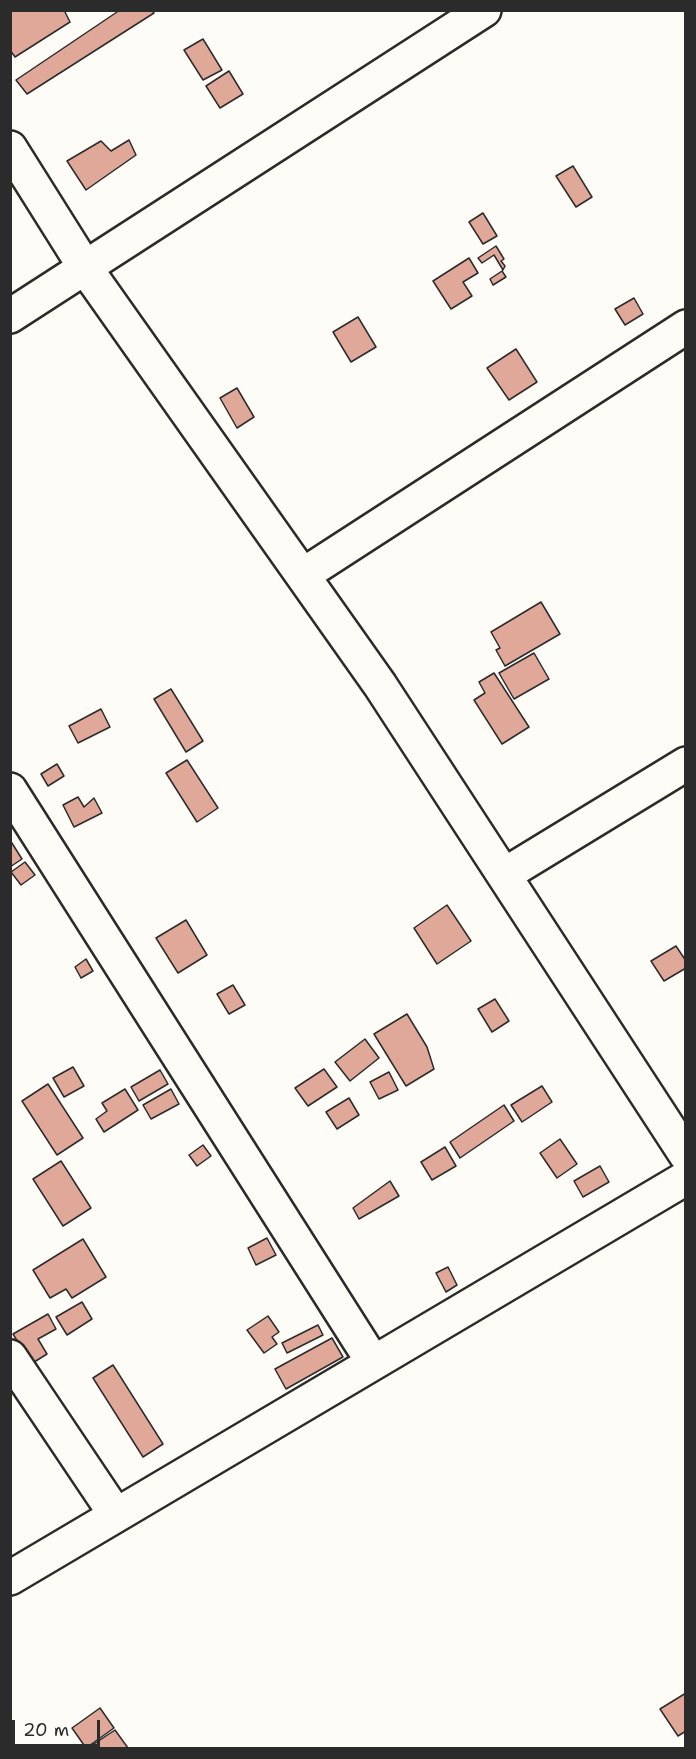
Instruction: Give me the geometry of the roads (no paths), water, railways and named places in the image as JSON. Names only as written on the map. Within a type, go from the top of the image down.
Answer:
[{"type":"street","points":[[10,316],[484,10]]},
{"type":"street","points":[[10,148],[86,269],[380,685],[686,1155]]},
{"type":"street","points":[[303,575],[686,327]]},
{"type":"street","points":[[504,875],[686,764]]},
{"type":"street","points":[[10,790],[373,1362]]},
{"type":"street","points":[[10,1578],[686,1178]]},
{"type":"street","points":[[10,1357],[116,1515]]}]
